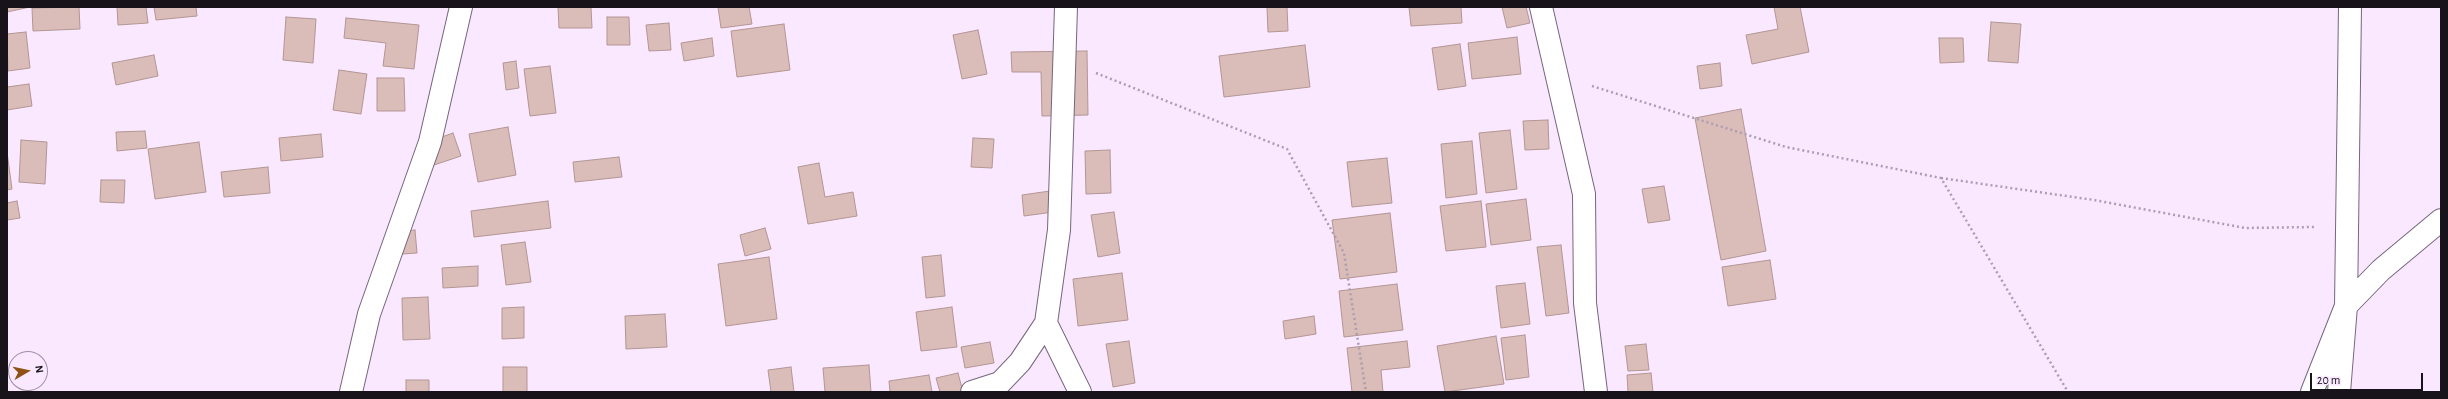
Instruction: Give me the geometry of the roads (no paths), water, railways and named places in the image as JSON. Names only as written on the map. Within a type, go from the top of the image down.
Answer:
[{"type":"street","points":[[351,392],[369,314],[430,142],[461,7]]},
{"type":"street","points":[[972,392],[1000,383],[1020,362],[1046,323],[1059,230],[1066,7]]},
{"type":"street","points":[[1541,7],[1555,59],[1584,194],[1584,303],[1596,392]]},
{"type":"street","points":[[2339,392],[2346,306],[2350,7]]},
{"type":"street","points":[[2312,392],[2346,306],[2381,270],[2441,220]]},
{"type":"street","points":[[1046,323],[1080,392]]}]
